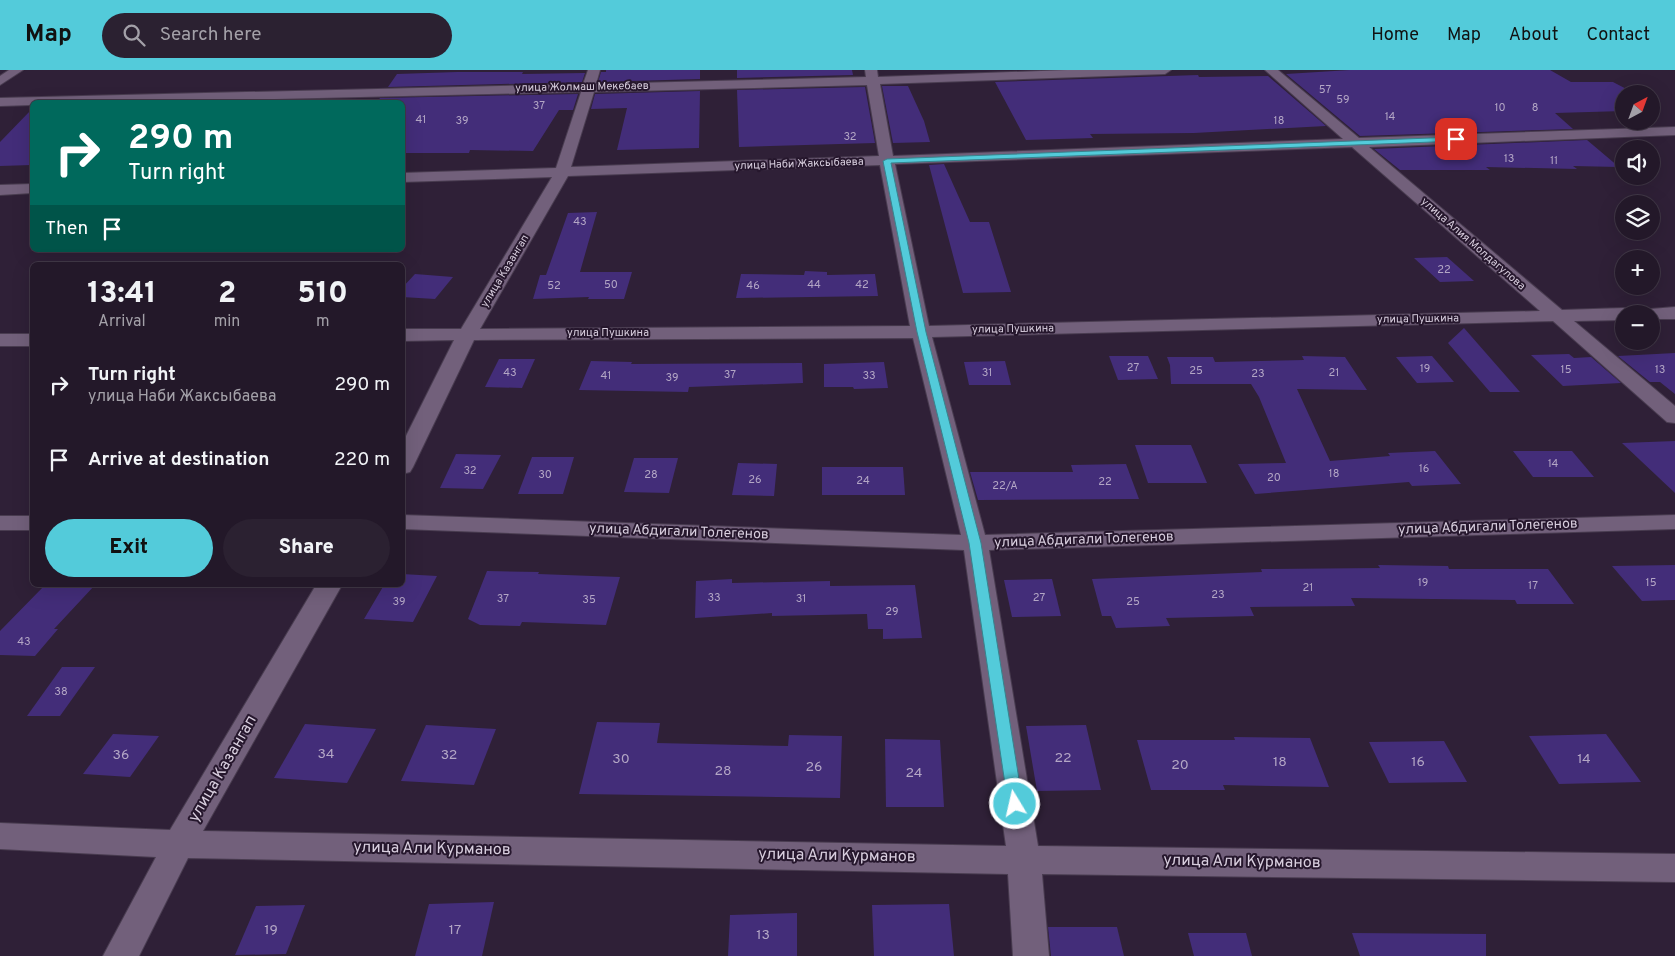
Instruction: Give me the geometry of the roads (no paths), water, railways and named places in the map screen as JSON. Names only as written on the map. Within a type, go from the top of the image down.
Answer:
[{"type":"street","points":[[0,81],[17,70]]},
{"type":"street","name":"улица Казангап","points":[[405,460],[467,334],[562,174],[594,70]]},
{"type":"street","name":"улица Жолмаш Мекебаев","points":[[78,100],[588,87],[871,76],[1165,70]]},
{"type":"street","name":"улица Алия Молдагулова","points":[[1271,70],[1675,417]]},
{"type":"street","points":[[871,76],[921,332],[975,543],[1024,860],[1030,956]]},
{"type":"street","name":"улица Жолмаш Мекебаев","points":[[0,102],[30,101]]},
{"type":"street","name":"улица Наби Жаксыбаева","points":[[405,178],[562,174],[1675,131]]},
{"type":"street","points":[[0,190],[30,189]]},
{"type":"street","points":[[1660,314],[1675,313]]},
{"type":"street","name":"улица Пушкина","points":[[405,335],[921,332],[1615,314]]},
{"type":"street","points":[[0,340],[30,340]]},
{"type":"street","name":"улица Абдигали Толегенов","points":[[405,522],[975,543],[1675,522]]},
{"type":"street","points":[[0,523],[30,523]]},
{"type":"street","name":"улица Казангап","points":[[121,956],[179,844],[328,587]]},
{"type":"street","name":"улица Али Курманов","points":[[0,836],[179,844],[1024,860],[1675,868]]}]
